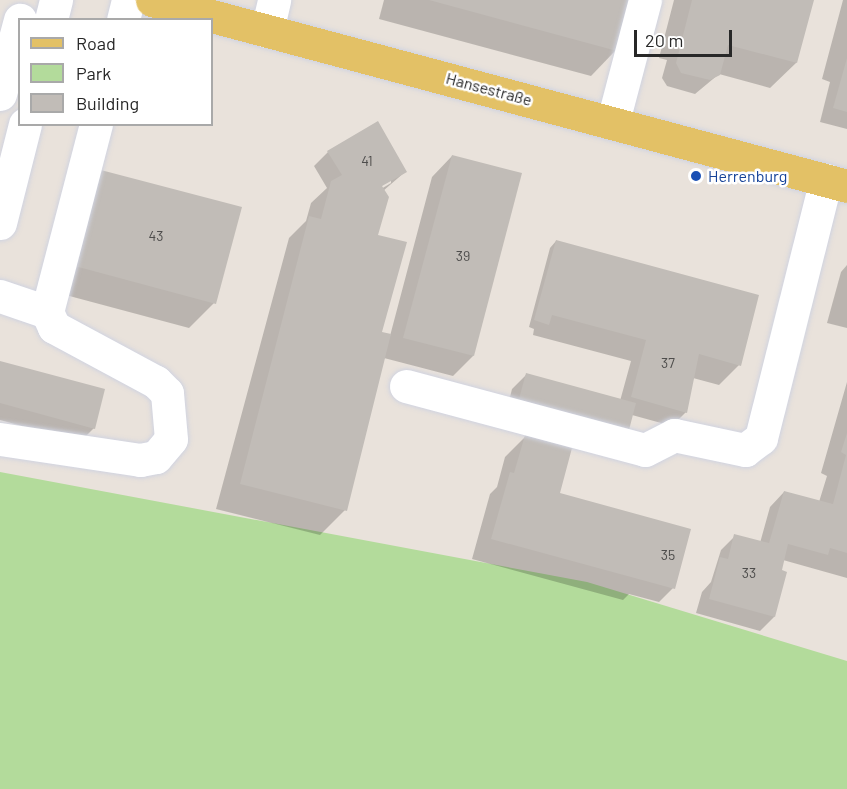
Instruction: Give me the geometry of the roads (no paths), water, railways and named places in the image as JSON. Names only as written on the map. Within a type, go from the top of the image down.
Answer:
[{"type":"main road","name":"Hansestraße","points":[[152,0],[271,15],[613,121],[837,183]]},
{"type":"lane","points":[[20,18],[25,0]]},
{"type":"lane","points":[[52,18],[56,0]]},
{"type":"lane","points":[[124,18],[128,0]]},
{"type":"lane","points":[[613,121],[645,0]]},
{"type":"lane","points":[[0,94],[18,27]]},
{"type":"lane","points":[[0,223],[24,126]]},
{"type":"lane","points":[[0,439],[140,460],[156,457],[171,439],[167,393],[156,382],[54,327],[47,312],[95,126]]},
{"type":"lane","name":"Hansestraße","points":[[406,387],[645,450],[674,435],[745,450],[761,438],[837,183]]},
{"type":"lane","points":[[0,296],[47,312]]},
{"type":"place","name":"Herrenburg","points":[[696,176]]}]
